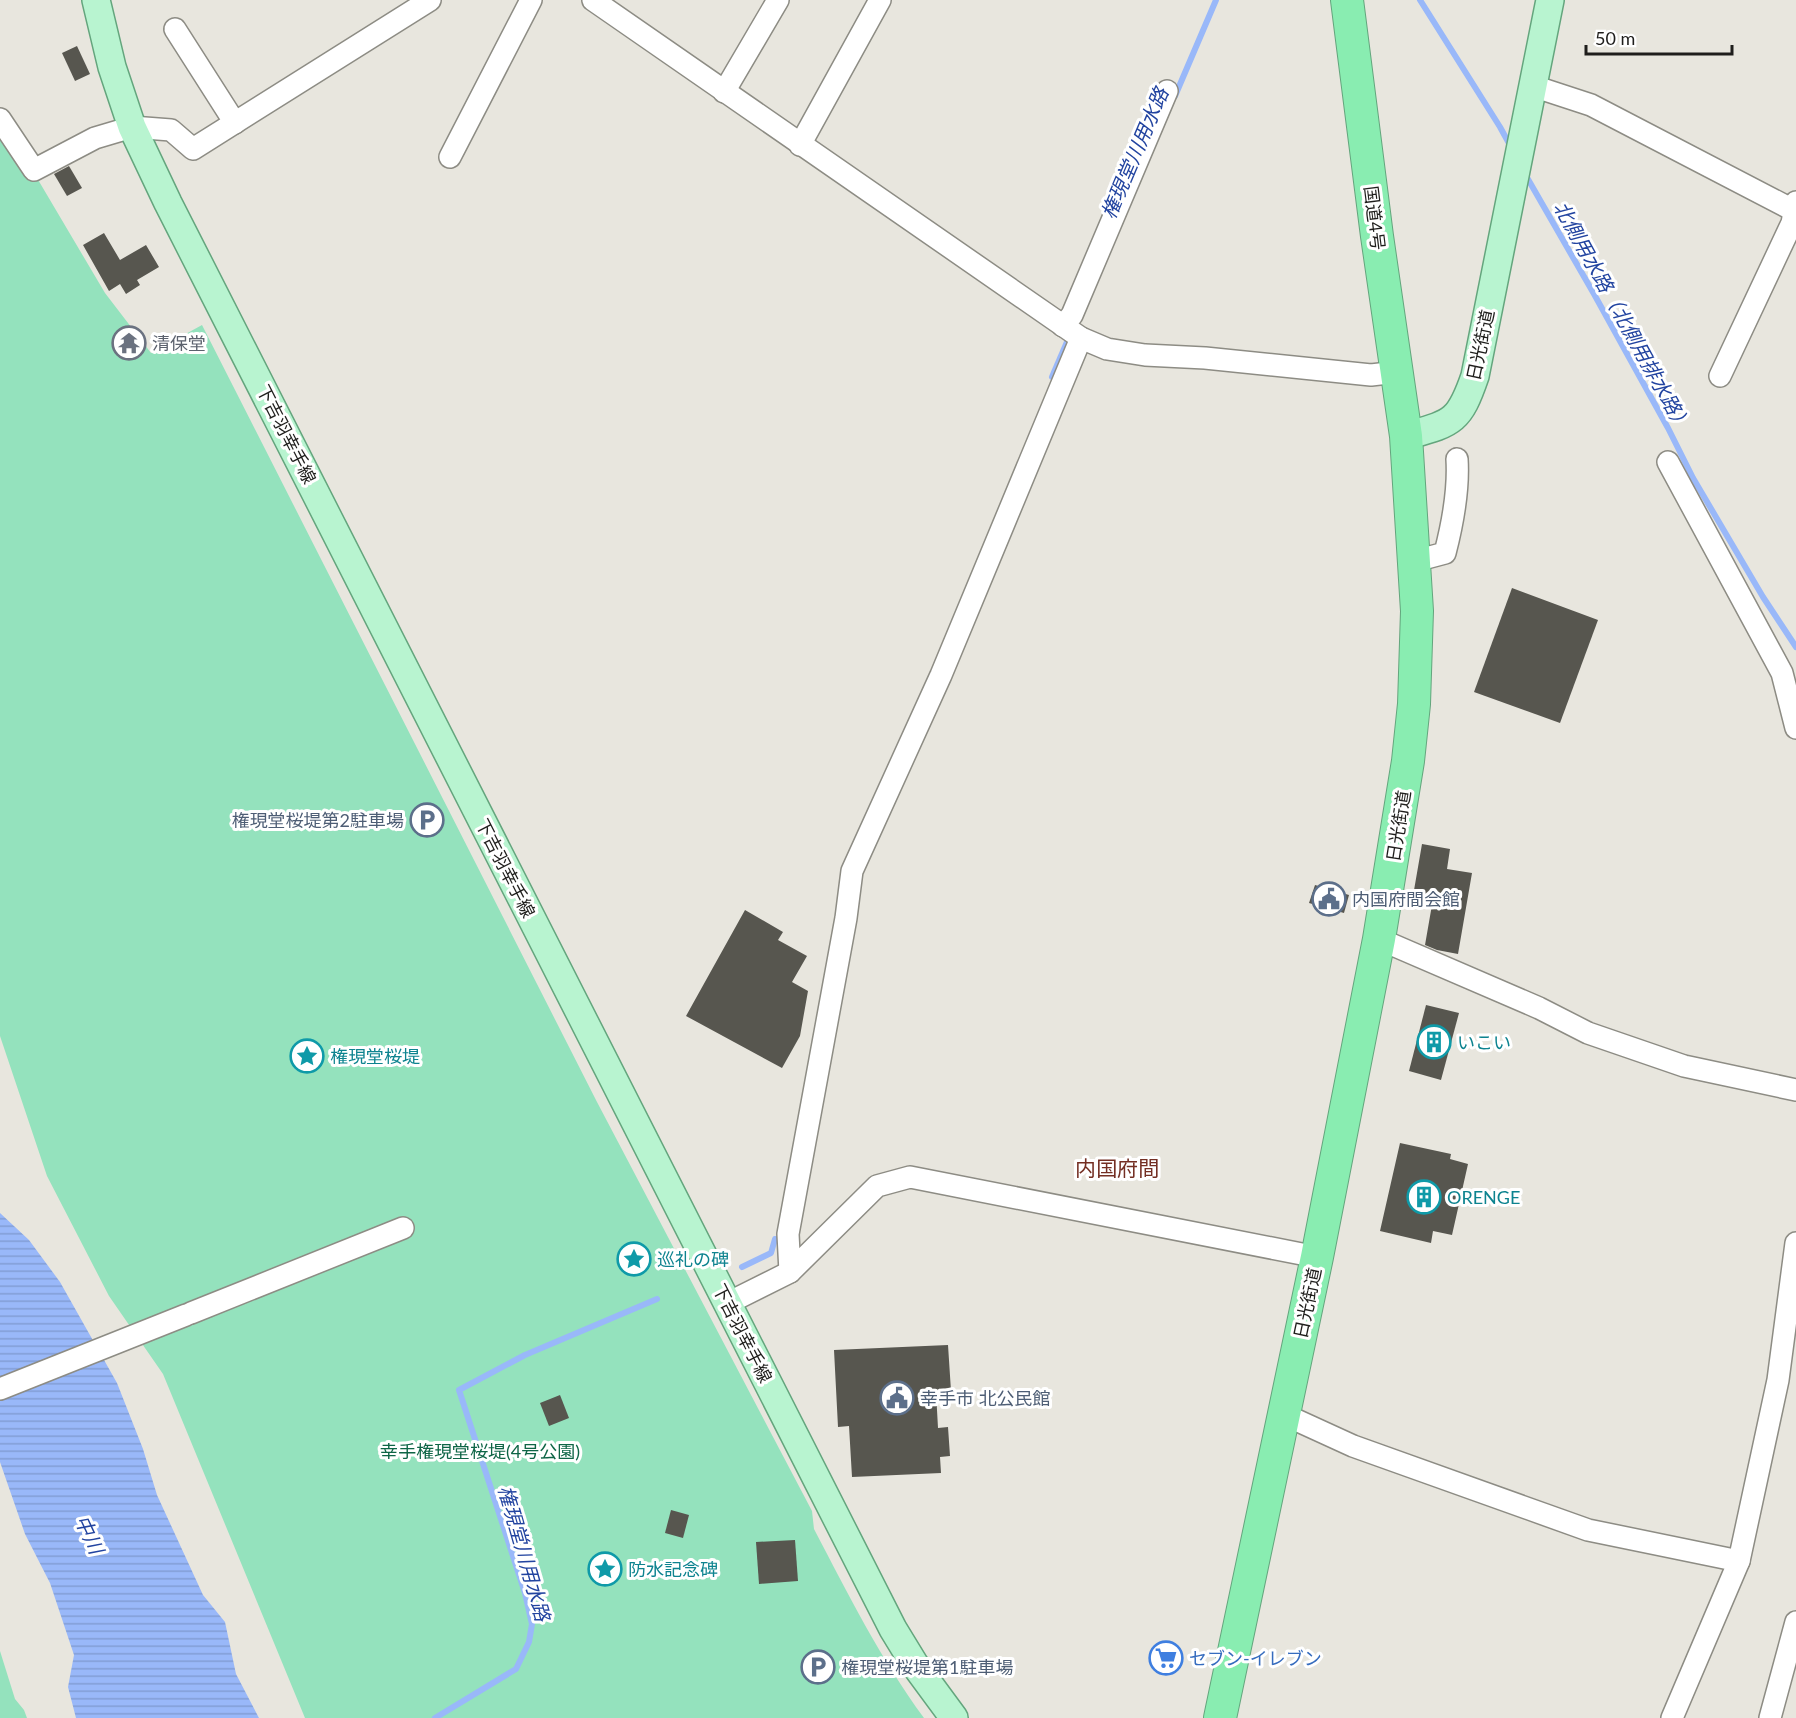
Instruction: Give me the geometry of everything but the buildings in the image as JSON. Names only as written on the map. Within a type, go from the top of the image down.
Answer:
[{"type":"highway","name":"国道4号","points":[[1347,0],[1406,436]]},
{"type":"highway","name":"日光街道","points":[[1220,1718],[1317,1257],[1379,939],[1400,815],[1414,704],[1417,611],[1406,436]]},
{"type":"main road","name":"下吉羽幸手線","points":[[96,0],[112,67],[132,127],[168,202],[893,1629],[915,1665],[954,1718]]},
{"type":"main road","name":"日光街道","points":[[1406,436],[1437,427],[1452,419],[1459,413],[1468,398],[1475,376],[1550,0]]},
{"type":"street","points":[[0,119],[34,170],[95,138],[132,127],[171,130],[193,149],[430,0]]},
{"type":"street","points":[[450,157],[531,0]]},
{"type":"street","points":[[593,0],[1081,338],[1107,349],[1145,355],[1204,358],[1371,375],[1397,372]]},
{"type":"street","points":[[724,92],[778,0]]},
{"type":"street","points":[[800,145],[877,1]]},
{"type":"street","points":[[175,29],[236,123]]},
{"type":"street","points":[[1533,86],[1591,105],[1795,206],[1792,223],[1720,375]]},
{"type":"street","points":[[1063,326],[1072,315],[1167,91]]},
{"type":"street","points":[[790,1272],[788,1234],[846,918],[852,871],[941,675],[1081,338]]},
{"type":"street","points":[[1415,561],[1445,554],[1453,523],[1457,491],[1457,459]]},
{"type":"street","points":[[1668,462],[1782,673],[1796,728]]},
{"type":"street","points":[[1379,939],[1539,1008],[1588,1033],[1684,1066],[1796,1090]]},
{"type":"street","points":[[728,1303],[790,1272],[877,1186],[910,1177],[1317,1257]]},
{"type":"street","points":[[0,1389],[403,1228]]},
{"type":"street","points":[[1672,1718],[1739,1561],[1778,1380],[1796,1243]]},
{"type":"street","points":[[1283,1414],[1374,1454],[1588,1530],[1739,1561]]},
{"type":"street","points":[[1770,1718],[1796,1622]]},
{"type":"green space","name":"幸手権現堂桜堤(4号公園)","points":[[0,126],[37,178],[105,293],[151,353],[202,325],[597,1102],[812,1511],[814,1529],[879,1649],[924,1718],[305,1718],[163,1374],[109,1296],[47,1176],[0,1036]]},
{"type":"green space","points":[[0,1651],[15,1699],[27,1718],[0,1718]]},
{"type":"water","name":"中川","points":[[0,1213],[29,1240],[60,1282],[117,1383],[143,1449],[157,1495],[203,1595],[225,1622],[236,1674],[259,1718],[76,1718],[68,1687],[74,1655],[50,1583],[25,1534],[0,1462]]},
{"type":"waterway","name":"権現堂川用水路","points":[[1175,96],[1216,0]]},
{"type":"waterway","name":"北側用水路（北側用排水路）","points":[[1420,0],[1511,147]]},
{"type":"waterway","name":"北側用水路（北側用排水路）","points":[[1525,174],[1594,294],[1693,478],[1763,597],[1796,647]]},
{"type":"waterway","name":"権現堂川用水路","points":[[1052,377],[1067,342]]},
{"type":"waterway","name":"権現堂川用水路","points":[[742,1267],[771,1253],[775,1239]]},
{"type":"waterway","name":"権現堂川用水路","points":[[435,1718],[516,1669],[529,1642],[532,1624],[525,1593],[459,1390],[525,1355],[657,1299]]},
{"type":"place","name":"清保堂","points":[[129,343]]},
{"type":"place","name":"権現堂桜堤第2駐車場","points":[[427,820]]},
{"type":"place","name":"内国府間会館","points":[[1329,899]]},
{"type":"place","name":"いこい","points":[[1434,1042]]},
{"type":"place","name":"権現堂桜堤","points":[[307,1056]]},
{"type":"place","name":"ORENGE","points":[[1424,1197]]},
{"type":"place","name":"巡礼の碑","points":[[634,1259]]},
{"type":"place","name":"幸手市 北公民館","points":[[897,1398]]},
{"type":"place","name":"防水記念碑","points":[[605,1569]]},
{"type":"place","name":"セブン-イレブン","points":[[1166,1658]]},
{"type":"place","name":"権現堂桜堤第1駐車場","points":[[818,1667]]},
{"type":"district","name":"内国府間","points":[[1117,1167]]}]
